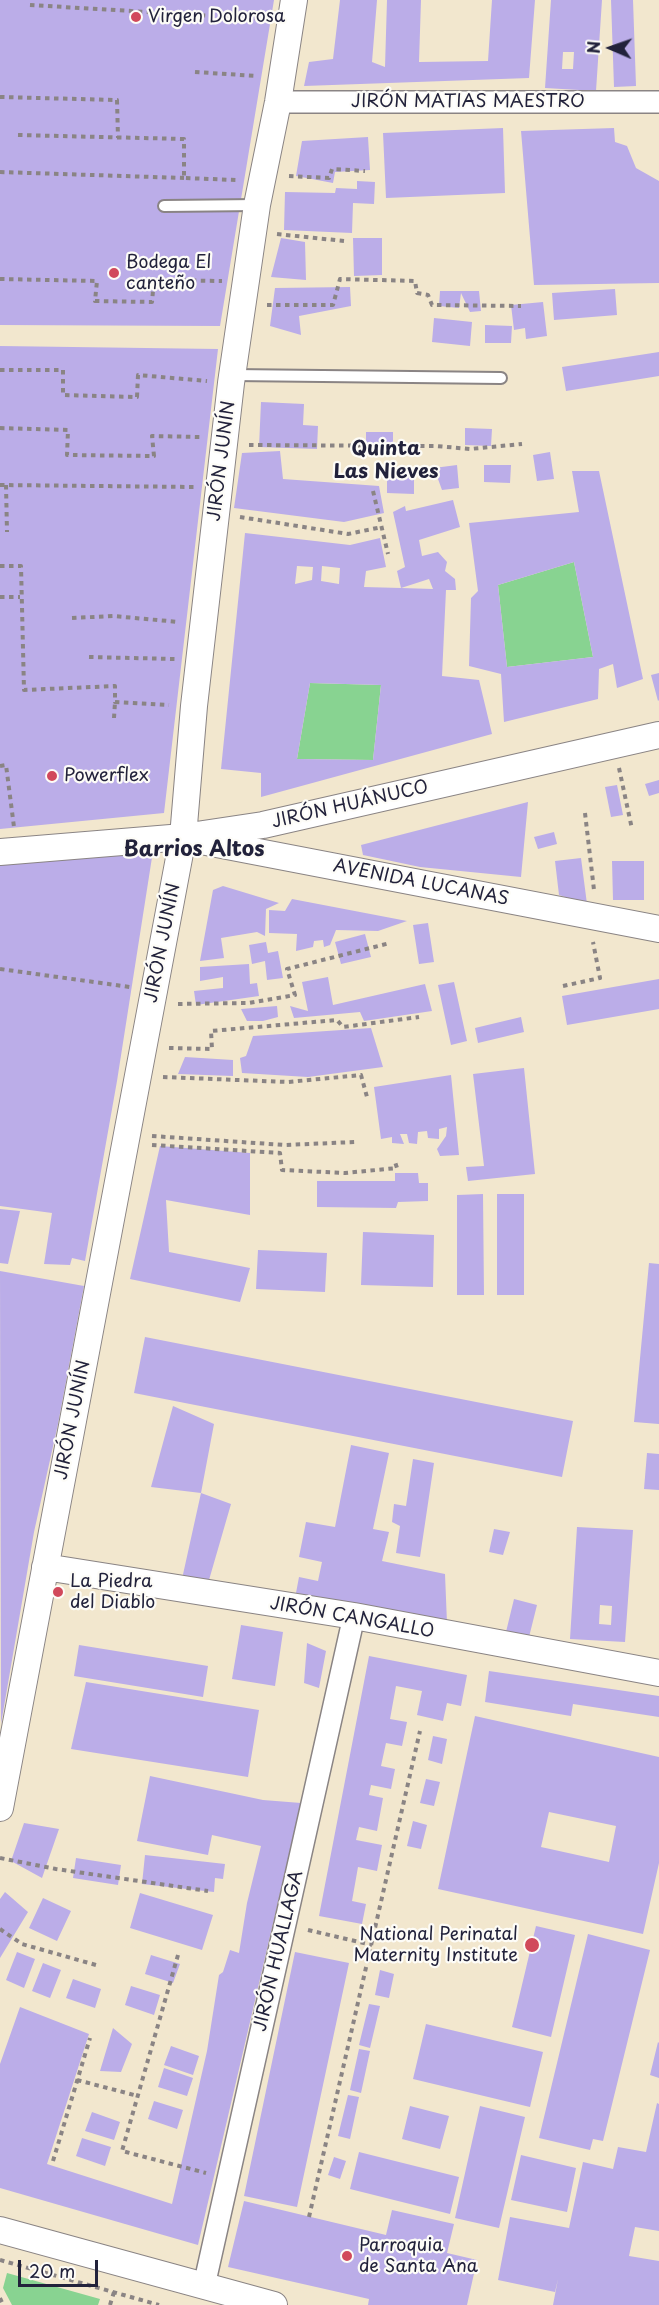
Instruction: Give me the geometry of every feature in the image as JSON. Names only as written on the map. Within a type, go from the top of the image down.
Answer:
[{"type":"street","name":"JIRÓN JUNÍN","points":[[0,1808],[7,1740],[45,1567],[183,837],[199,659],[232,379],[261,187],[280,90],[292,10]]},
{"type":"street","name":"JIRÓN MATIAS MAESTRO","points":[[280,90],[659,102]]},
{"type":"street","name":"JIRÓN HUÁNUCO","points":[[9,852],[183,837],[263,825],[659,735]]},
{"type":"street","name":"AVENIDA LUCANAS","points":[[183,837],[659,929]]},
{"type":"street","name":"JIRÓN CANGALLO","points":[[45,1567],[354,1616],[659,1673]]},
{"type":"street","name":"JIRÓN HUALLAGA","points":[[204,2286],[354,1616]]},
{"type":"street","points":[[0,2230],[274,2305]]},
{"type":"lane","points":[[164,207],[261,187]]},
{"type":"lane","points":[[232,379],[501,378]]},
{"type":"path","points":[[30,5],[292,10]]},
{"type":"path","points":[[195,72],[280,90]]},
{"type":"path","points":[[0,98],[117,100],[118,138]]},
{"type":"path","points":[[18,135],[184,139],[183,178]]},
{"type":"path","points":[[0,172],[183,178],[261,187],[329,178],[332,169],[365,171]]},
{"type":"path","points":[[254,231],[344,241]]},
{"type":"path","points":[[0,279],[97,281],[95,301],[152,302],[154,280],[333,305],[339,279],[415,281],[417,292],[428,295],[432,305],[522,306]]},
{"type":"path","points":[[0,370],[63,370],[63,395],[137,397],[138,375],[232,379]]},
{"type":"path","points":[[0,428],[68,430],[67,455],[154,456],[152,436],[225,441],[436,446],[470,449],[522,444]]},
{"type":"path","points":[[0,485],[219,488]]},
{"type":"path","points":[[6,485],[7,532]]},
{"type":"path","points":[[373,491],[388,554]]},
{"type":"path","points":[[216,513],[348,534],[382,527]]},
{"type":"path","points":[[0,566],[21,566],[24,690],[115,686],[114,718]]},
{"type":"path","points":[[0,597],[20,597]]},
{"type":"path","points":[[72,618],[113,616],[203,624]]},
{"type":"path","points":[[89,657],[199,659]]},
{"type":"path","points":[[114,702],[194,706]]},
{"type":"path","points":[[614,745],[632,829]]},
{"type":"path","points":[[0,766],[6,765],[9,852]]},
{"type":"path","points":[[563,986],[600,978],[585,813]]},
{"type":"path","points":[[0,969],[153,998],[249,1003],[295,994],[287,969],[390,943]]},
{"type":"path","points":[[143,1048],[212,1049],[212,1031],[337,1020],[343,1027],[419,1017]]},
{"type":"path","points":[[138,1076],[288,1082],[361,1075],[367,1097]]},
{"type":"path","points":[[126,1139],[285,1145],[355,1142]]},
{"type":"path","points":[[126,1139],[280,1153],[282,1170],[345,1173],[397,1168],[396,1162]]},
{"type":"path","points":[[309,2217],[420,1731]]},
{"type":"path","points":[[0,1858],[56,1869],[208,1891]]},
{"type":"path","points":[[285,1924],[372,1945]]},
{"type":"path","points":[[0,1929],[22,1944],[96,1965]]},
{"type":"path","points":[[178,1955],[122,2151],[228,2178]]},
{"type":"path","points":[[53,2161],[90,2038]]},
{"type":"path","points":[[77,2080],[138,2096]]},
{"type":"path","points":[[0,2260],[159,2305]]},
{"type":"path","points":[[110,2305],[114,2292]]},
{"type":"path","points":[[0,2298],[3,2305]]},
{"type":"green space","points":[[574,562],[593,657],[507,667],[498,585]]},
{"type":"green space","points":[[310,683],[381,685],[373,760],[297,759]]},
{"type":"green space","points":[[7,2273],[100,2299],[98,2305],[12,2305],[3,2288]]},
{"type":"building","points":[[0,0],[274,0],[220,326],[0,325]]},
{"type":"building","points":[[340,0],[377,0],[372,62],[385,67],[387,0],[421,0],[419,62],[488,61],[492,0],[535,0],[529,78],[304,86],[309,62],[333,59]]},
{"type":"building","points":[[551,0],[602,0],[596,91],[545,88]],"holes":[[[563,52],[574,52],[573,69],[562,69]]]},
{"type":"building","points":[[611,0],[633,0],[636,86],[614,87]]},
{"type":"building","points":[[503,128],[505,193],[386,198],[383,133]]},
{"type":"building","points":[[614,128],[615,142],[627,146],[636,168],[659,181],[659,283],[534,285],[521,131]]},
{"type":"building","points":[[368,137],[370,170],[335,172],[333,183],[296,176],[302,141]]},
{"type":"building","points":[[357,181],[375,182],[374,204],[353,203],[352,233],[284,230],[285,192],[335,193],[336,188],[357,189]]},
{"type":"building","points":[[281,238],[305,242],[306,280],[271,277]]},
{"type":"building","points":[[353,238],[382,238],[382,275],[354,276]]},
{"type":"building","points":[[350,287],[351,306],[299,316],[301,335],[270,326],[275,288]]},
{"type":"building","points":[[615,289],[617,315],[554,320],[552,293]]},
{"type":"building","points":[[440,291],[479,291],[481,311],[470,312],[461,293],[459,308],[439,306]]},
{"type":"building","points":[[543,302],[547,336],[526,339],[525,328],[514,330],[511,305]]},
{"type":"building","points":[[434,318],[472,322],[470,346],[432,342]]},
{"type":"building","points":[[485,325],[512,326],[511,343],[485,343]]},
{"type":"building","points":[[0,346],[218,349],[164,813],[0,829]]},
{"type":"building","points":[[659,352],[659,376],[566,391],[562,367]]},
{"type":"building","points":[[261,402],[304,404],[303,425],[318,426],[317,449],[259,447]]},
{"type":"building","points":[[465,428],[492,429],[491,446],[465,445]]},
{"type":"building","points":[[366,432],[393,432],[393,450],[366,449]]},
{"type":"building","points":[[280,451],[283,479],[379,486],[384,513],[344,522],[234,508],[242,453]]},
{"type":"building","points":[[550,452],[554,479],[537,481],[533,455]]},
{"type":"building","points":[[457,465],[459,488],[442,490],[434,468]]},
{"type":"building","points":[[484,465],[511,465],[510,483],[484,482]]},
{"type":"building","points":[[572,471],[599,471],[643,679],[617,688],[613,664],[599,669],[598,699],[504,722],[501,674],[469,666],[471,598],[478,591],[469,523],[579,512]],"holes":[[[574,562],[593,657],[507,667],[498,585]]]},
{"type":"building","points":[[387,476],[414,477],[414,494],[387,493]]},
{"type":"building","points":[[453,500],[460,527],[419,540],[422,556],[438,552],[447,562],[445,571],[455,579],[456,590],[446,590],[442,676],[479,680],[492,734],[261,797],[261,773],[221,769],[245,533],[350,545],[380,538],[386,567],[366,571],[364,587],[401,588],[397,571],[405,567],[393,512],[405,506],[406,511]],"holes":[[[297,566],[313,567],[312,580],[295,584]],[[322,566],[340,568],[339,584],[321,581]],[[429,579],[433,589],[401,588]],[[310,683],[381,685],[373,760],[297,759]]]},
{"type":"building","points":[[659,673],[659,700],[658,701],[651,675]]},
{"type":"building","points":[[659,780],[659,793],[649,796],[645,784]]},
{"type":"building","points":[[617,785],[623,815],[611,817],[605,787]]},
{"type":"building","points":[[528,802],[521,877],[420,867],[363,855],[361,845]]},
{"type":"building","points":[[554,832],[557,844],[538,849],[534,837]]},
{"type":"building","points":[[153,851],[117,1081],[85,1261],[72,1258],[70,1265],[44,1264],[52,1213],[0,1206],[0,863]]},
{"type":"building","points":[[581,858],[587,904],[559,895],[555,861]]},
{"type":"building","points":[[612,861],[644,861],[644,900],[613,900]]},
{"type":"building","points":[[223,886],[279,903],[266,909],[265,936],[257,932],[221,938],[224,958],[200,961],[213,890]]},
{"type":"building","points":[[292,899],[407,921],[378,931],[336,930],[330,945],[324,947],[323,940],[314,941],[313,947],[296,951],[297,934],[269,933],[269,910],[285,911]]},
{"type":"building","points":[[428,923],[434,962],[419,964],[413,925]]},
{"type":"building","points":[[365,934],[371,957],[341,964],[335,942]]},
{"type":"building","points":[[266,942],[268,953],[278,951],[283,978],[267,980],[265,961],[252,964],[249,945]]},
{"type":"building","points":[[249,964],[250,984],[257,983],[259,996],[196,1005],[194,991],[223,988],[223,977],[200,981],[200,967]]},
{"type":"building","points":[[328,977],[333,1005],[425,984],[432,1011],[364,1021],[360,1012],[294,1018],[290,1006],[308,1011],[302,982]]},
{"type":"building","points":[[659,979],[659,1009],[567,1025],[562,996]]},
{"type":"building","points":[[454,982],[467,1041],[451,1045],[438,985]]},
{"type":"building","points":[[277,1006],[278,1017],[263,1021],[247,1021],[241,1009]]},
{"type":"building","points":[[521,1017],[524,1032],[478,1043],[475,1028]]},
{"type":"building","points":[[371,1028],[383,1067],[308,1077],[242,1073],[240,1058],[246,1056],[253,1036]]},
{"type":"building","points":[[185,1057],[233,1060],[233,1076],[178,1074]]},
{"type":"building","points":[[524,1068],[535,1174],[468,1181],[466,1167],[484,1166],[473,1074]]},
{"type":"building","points":[[451,1075],[459,1155],[440,1156],[437,1149],[446,1136],[447,1127],[439,1129],[439,1139],[428,1138],[427,1131],[418,1132],[417,1144],[409,1143],[407,1134],[400,1134],[404,1144],[392,1143],[392,1137],[381,1139],[374,1087]]},
{"type":"building","points":[[160,1146],[250,1153],[250,1215],[166,1200],[169,1252],[250,1268],[240,1302],[130,1279]]},
{"type":"building","points":[[395,1173],[418,1173],[419,1183],[428,1183],[428,1201],[398,1202],[396,1208],[317,1207],[317,1181],[395,1181]]},
{"type":"building","points":[[483,1194],[484,1295],[457,1295],[457,1195]]},
{"type":"building","points":[[497,1194],[524,1194],[524,1295],[497,1295]]},
{"type":"building","points":[[0,1209],[20,1211],[8,1264],[0,1263]]},
{"type":"building","points":[[363,1232],[434,1235],[433,1287],[361,1285]]},
{"type":"building","points":[[258,1250],[327,1253],[325,1292],[256,1289]]},
{"type":"building","points":[[649,1263],[659,1264],[659,1424],[634,1422]]},
{"type":"building","points":[[0,1271],[84,1286],[58,1424],[34,1532],[1,1724]]},
{"type":"building","points":[[145,1337],[573,1421],[562,1477],[134,1393]]},
{"type":"building","points":[[173,1406],[214,1424],[201,1493],[151,1487]]},
{"type":"building","points":[[351,1445],[389,1453],[373,1529],[389,1532],[382,1561],[445,1574],[447,1623],[296,1593],[299,1577],[318,1581],[322,1562],[299,1557],[306,1522],[335,1527]]},
{"type":"building","points":[[647,1453],[659,1454],[659,1490],[644,1489]]},
{"type":"building","points":[[413,1459],[434,1463],[420,1557],[396,1553],[400,1526],[392,1522],[394,1504],[406,1506]]},
{"type":"building","points":[[201,1493],[231,1504],[209,1580],[182,1579]]},
{"type":"building","points":[[577,1527],[633,1530],[625,1642],[570,1639]],"holes":[[[600,1605],[612,1606],[611,1625],[599,1624]]]},
{"type":"building","points":[[494,1529],[510,1532],[503,1555],[489,1552]]},
{"type":"building","points":[[514,1599],[537,1605],[528,1641],[505,1636]]},
{"type":"building","points":[[241,1625],[283,1632],[275,1686],[232,1679]]},
{"type":"building","points":[[307,1643],[326,1651],[319,1688],[304,1683]]},
{"type":"building","points":[[79,1645],[208,1666],[203,1697],[74,1676]]},
{"type":"building","points":[[369,1656],[467,1675],[461,1706],[447,1703],[443,1721],[417,1715],[422,1691],[396,1686],[390,1719],[407,1722],[402,1746],[386,1743],[381,1766],[395,1769],[391,1789],[371,1785],[369,1795],[383,1798],[377,1831],[359,1827],[356,1840],[382,1845],[377,1871],[358,1867],[352,1901],[366,1904],[362,1924],[319,1916]]},
{"type":"building","points":[[489,1671],[659,1696],[659,1717],[573,1704],[571,1716],[485,1702]]},
{"type":"building","points":[[86,1682],[259,1710],[248,1777],[71,1749]]},
{"type":"building","points":[[475,1716],[659,1757],[659,1863],[643,1934],[438,1889]],"holes":[[[549,1812],[616,1826],[609,1862],[541,1847]]]},
{"type":"building","points":[[433,1736],[447,1739],[442,1764],[428,1760]]},
{"type":"building","points":[[150,1776],[263,1800],[301,1803],[198,2245],[0,2188],[0,2064],[20,2007],[89,2034],[47,2164],[172,2204],[207,2051],[219,1975],[223,1972],[230,1950],[239,1953],[247,1903],[261,1846],[212,1835],[208,1855],[137,1841]]},
{"type":"building","points":[[426,1779],[440,1782],[434,1806],[420,1803]]},
{"type":"building","points":[[413,1821],[427,1825],[421,1849],[407,1846]]},
{"type":"building","points":[[24,1823],[59,1829],[42,1878],[11,1861]]},
{"type":"building","points":[[145,1855],[225,1864],[223,1879],[215,1878],[214,1892],[142,1884]]},
{"type":"building","points":[[76,1858],[121,1865],[118,1885],[73,1878]]},
{"type":"building","points":[[5,1892],[28,1912],[0,1958],[0,1899]]},
{"type":"building","points":[[140,1893],[213,1915],[202,1950],[130,1928]]},
{"type":"building","points":[[43,1898],[71,1911],[57,1941],[29,1928]]},
{"type":"building","points":[[536,1926],[575,1935],[551,2037],[512,2027]]},
{"type":"building","points":[[588,1934],[650,1950],[603,2141],[593,2139],[590,2150],[539,2138]]},
{"type":"building","points":[[17,1952],[35,1959],[24,1988],[6,1980]]},
{"type":"building","points":[[295,1952],[349,1963],[297,2207],[244,2196]]},
{"type":"building","points":[[151,1955],[180,1964],[173,1983],[145,1974]]},
{"type":"building","points":[[43,1963],[61,1970],[50,1998],[32,1991]]},
{"type":"building","points":[[380,1970],[394,1974],[389,1998],[375,1995]]},
{"type":"building","points":[[73,1979],[101,1989],[95,2008],[66,1998]]},
{"type":"building","points":[[131,1986],[160,1995],[154,2015],[125,2005]]},
{"type":"building","points":[[369,2004],[380,2006],[370,2048],[359,2045]]},
{"type":"building","points":[[426,2024],[543,2052],[530,2107],[413,2079]]},
{"type":"building","points":[[113,2028],[132,2044],[121,2072],[100,2071]]},
{"type":"building","points":[[659,2043],[659,2078],[650,2075]]},
{"type":"building","points":[[171,2046],[199,2056],[193,2075],[164,2065]]},
{"type":"building","points":[[359,2049],[370,2051],[361,2093],[350,2090]]},
{"type":"building","points":[[164,2068],[193,2078],[187,2096],[158,2087]]},
{"type":"building","points":[[348,2095],[359,2097],[350,2139],[338,2136]]},
{"type":"building","points":[[154,2101],[183,2110],[177,2129],[148,2119]]},
{"type":"building","points":[[657,2103],[659,2104],[659,2231],[635,2227],[629,2256],[659,2261],[659,2305],[553,2305],[558,2279],[555,2292],[498,2280],[510,2217],[569,2228],[583,2162],[613,2169],[618,2147],[646,2152]]},
{"type":"building","points":[[410,2106],[449,2116],[440,2149],[402,2139]]},
{"type":"building","points":[[480,2106],[525,2117],[499,2228],[455,2218]]},
{"type":"building","points":[[92,2112],[120,2122],[114,2140],[85,2131]]},
{"type":"building","points":[[82,2138],[111,2147],[105,2166],[76,2156]]},
{"type":"building","points":[[359,2152],[459,2177],[450,2214],[350,2189]]},
{"type":"building","points":[[521,2155],[576,2168],[567,2212],[511,2200]]},
{"type":"building","points":[[334,2157],[346,2161],[340,2179],[328,2175]]},
{"type":"building","name":"Parroquia de Santa Ana","points":[[244,2201],[386,2235],[392,2210],[454,2224],[447,2253],[477,2260],[467,2305],[368,2305],[369,2299],[228,2267]]},
{"type":"place","name":"Virgen Dolorosa","points":[[136,17]]},
{"type":"place","name":"Bodega El canteño","points":[[114,273]]},
{"type":"place","name":"Powerflex","points":[[52,776]]},
{"type":"place","name":"La Piedra del Diablo","points":[[58,1592]]},
{"type":"place","name":"National Perinatal Maternity Institute","points":[[532,1945]]},
{"type":"place","name":"Parroquia de Santa Ana","points":[[347,2256]]},
{"type":"district","name":"Quinta Las Nieves","points":[[386,460]]},
{"type":"district","name":"Barrios Altos","points":[[194,850]]}]
